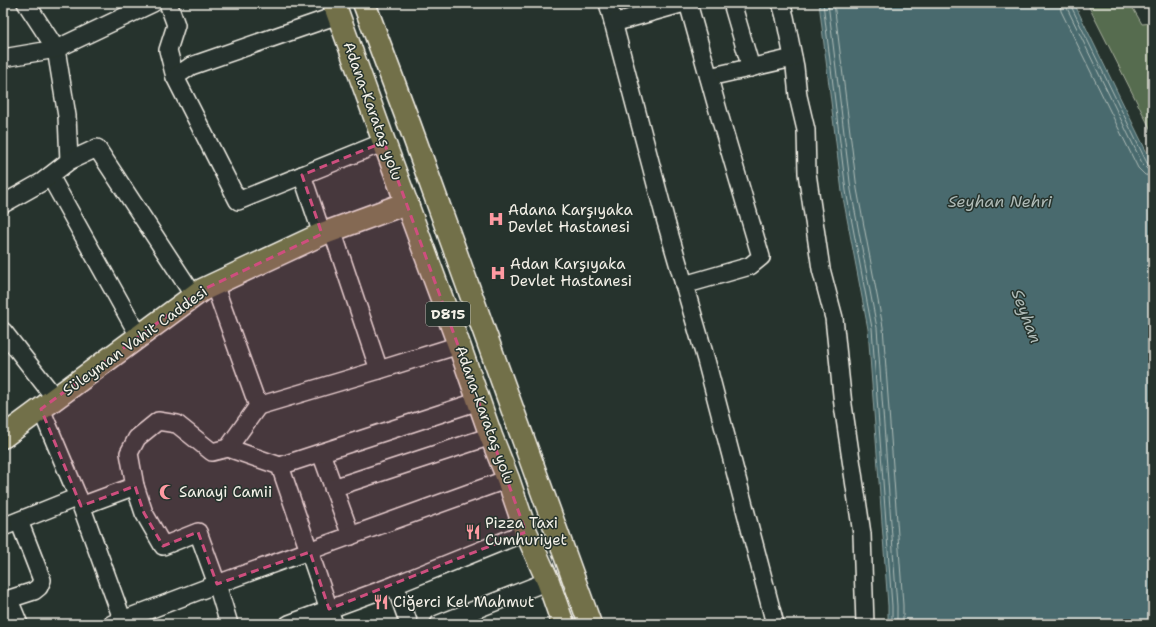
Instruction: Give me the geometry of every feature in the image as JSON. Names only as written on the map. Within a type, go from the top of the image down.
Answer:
[{"type":"main road","name":"Adana-Karataş yolu","points":[[364,3],[590,624]]},
{"type":"main road","name":"Adana-Karataş yolu","points":[[336,9],[526,532],[548,581],[563,624]]},
{"type":"main road","name":"Süleyman Vahit Caddesi","points":[[3,437],[202,290],[327,232],[407,203]]},
{"type":"street","points":[[26,3],[56,49],[68,116],[69,161]]},
{"type":"street","points":[[3,58],[56,49],[153,3]]},
{"type":"street","points":[[168,3],[176,25],[168,50],[175,77],[238,201],[384,142]]},
{"type":"street","points":[[608,3],[666,222],[706,360],[775,624]]},
{"type":"street","points":[[613,23],[684,3]]},
{"type":"street","points":[[684,285],[750,266],[761,257],[688,3]]},
{"type":"street","points":[[732,3],[751,68]]},
{"type":"street","points":[[781,3],[786,17],[795,67],[798,96],[806,130],[807,173],[821,269],[834,318],[843,405],[862,534],[865,624]]},
{"type":"street","points":[[175,77],[191,66],[336,9]]},
{"type":"street","points":[[709,77],[793,58]]},
{"type":"street","points":[[3,204],[42,182],[69,161],[97,148],[194,296]]},
{"type":"street","points":[[302,175],[327,232],[379,370]]},
{"type":"street","points":[[50,176],[139,336]]},
{"type":"street","points":[[214,284],[258,406]]},
{"type":"street","points":[[3,331],[48,403],[120,623],[217,584],[310,552],[508,479]]},
{"type":"street","points":[[228,448],[258,406],[459,345]]},
{"type":"street","points":[[229,624],[217,584],[198,532],[163,546],[144,513],[135,486],[129,453],[137,438],[158,421],[177,424],[212,452],[228,448],[280,466],[479,401]]},
{"type":"street","points":[[333,488],[491,436]]},
{"type":"street","points":[[321,453],[351,536]]},
{"type":"street","points":[[280,466],[332,616]]},
{"type":"street","points":[[19,624],[6,600],[34,591],[39,587],[42,580],[11,524],[80,501],[135,486]]},
{"type":"street","points":[[289,624],[332,616],[395,584],[526,532]]},
{"type":"street","points":[[439,624],[548,581]]},
{"type":"street","points":[[395,584],[409,624]]},
{"type":"highlighted area","points":[[384,142],[526,532],[329,609],[310,552],[217,584],[198,532],[163,546],[144,513],[135,486],[81,506],[41,409],[202,290],[322,234],[302,175]]},
{"type":"green space","points":[[1087,3],[1130,3],[1142,24],[1153,23],[1153,134]]},
{"type":"water","name":"Seyhan Nehri","points":[[819,3],[1074,3],[1153,165],[1153,624],[888,624],[888,606],[868,329],[842,192]]},
{"type":"place","name":"Adana Karşıyaka Devlet Hastanesi","points":[[496,219]]},
{"type":"place","name":"Adan Karşıyaka Devlet Hastanesi","points":[[498,273]]},
{"type":"place","name":"Sanayi Camii","points":[[167,492]]},
{"type":"place","name":"Pizza Taxi Cumhuriyet","points":[[473,532]]},
{"type":"place","name":"Ciğerci Kel Mahmut","points":[[381,602]]},
{"type":"water label","name":"Seyhan","points":[[1027,316]]}]
